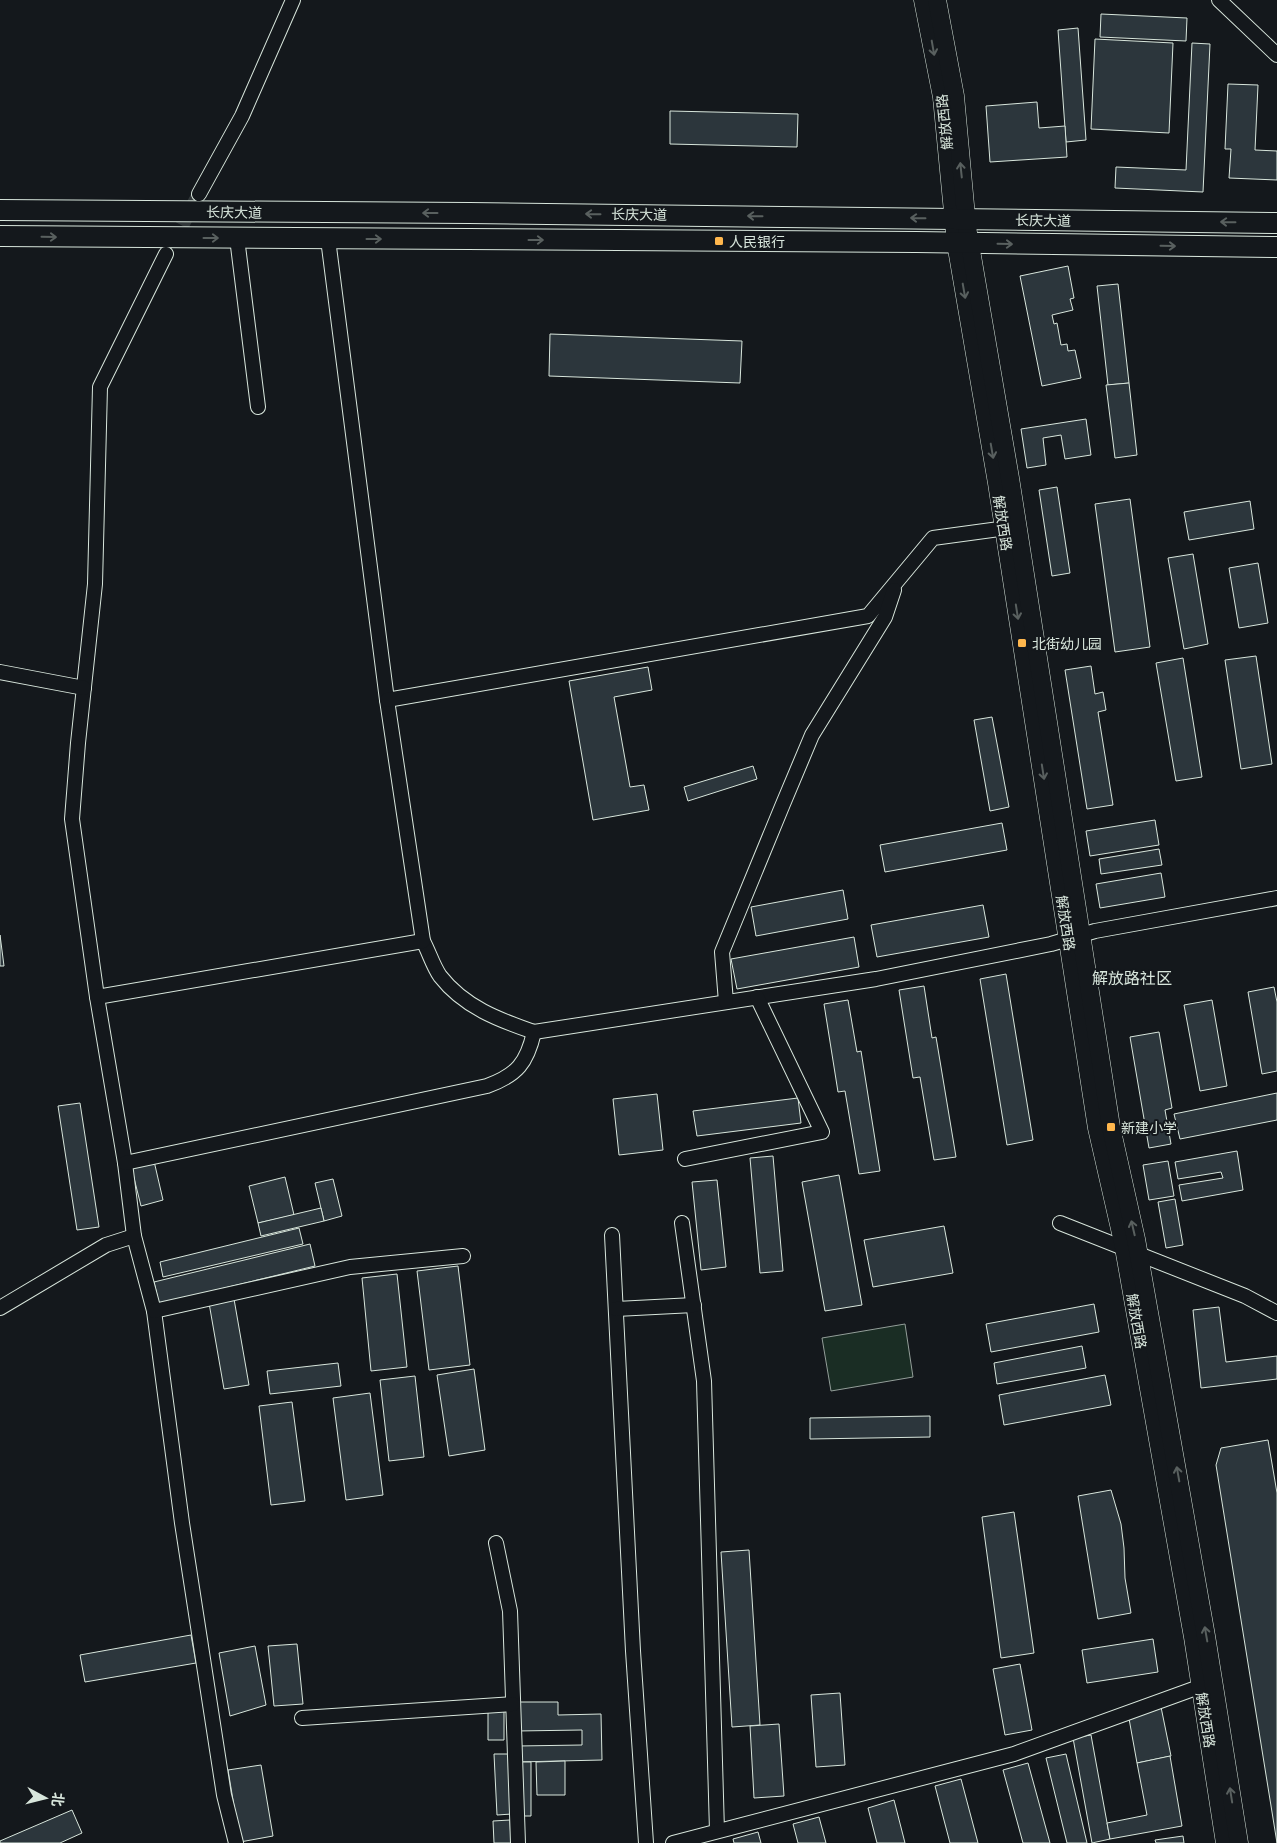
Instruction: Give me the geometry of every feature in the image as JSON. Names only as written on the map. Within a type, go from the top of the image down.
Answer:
[{"type":"main road","name":"长庆大道","points":[[0,210],[294,213],[469,212],[1277,223]]},
{"type":"main road","name":"长庆大道","points":[[0,236],[1277,247]]},
{"type":"street","points":[[199,194],[242,116],[293,0]]},
{"type":"street","name":"解放西路","points":[[923,0],[942,97],[963,243],[1011,527],[1075,937],[1097,1128],[1131,1251],[1207,1684],[1239,1843]]},
{"type":"street","name":"解放西路","points":[[937,0],[955,96],[960,218]]},
{"type":"street","points":[[1220,0],[1277,55]]},
{"type":"street","points":[[237,238],[258,407]]},
{"type":"street","points":[[328,239],[387,700],[423,941],[440,975],[466,1003],[500,1020],[534,1032],[876,979],[1051,944],[1075,937],[1277,898]]},
{"type":"street","points":[[166,254],[100,387],[95,584],[72,819],[97,997],[125,1163],[134,1236],[154,1311],[182,1523],[224,1795],[236,1843]]},
{"type":"street","points":[[387,700],[868,616],[933,538],[1011,527]]},
{"type":"street","points":[[726,1002],[722,952],[812,735],[884,617],[897,580]]},
{"type":"street","points":[[0,672],[84,688]]},
{"type":"street","points":[[97,997],[423,941]]},
{"type":"street","points":[[685,1159],[822,1132],[757,997]]},
{"type":"street","points":[[125,1163],[487,1086],[505,1079],[520,1067],[530,1051],[534,1032]]},
{"type":"street","points":[[682,1223],[704,1381],[717,1831]]},
{"type":"street","points":[[1060,1223],[1245,1296],[1277,1313]]},
{"type":"street","points":[[612,1235],[633,1651],[646,1843]]},
{"type":"street","points":[[0,1308],[106,1245],[134,1236]]},
{"type":"street","points":[[154,1311],[350,1267],[463,1256]]},
{"type":"street","points":[[616,1309],[694,1305]]},
{"type":"street","points":[[496,1542],[510,1611],[518,1843]]},
{"type":"street","points":[[673,1843],[1014,1754],[1207,1684]]},
{"type":"street","name":"解放西路","points":[[1207,1684],[1225,1843]]},
{"type":"street","points":[[302,1718],[514,1704]]},
{"type":"green space","points":[[905,1324],[913,1377],[831,1391],[822,1338]]},
{"type":"building","points":[[1101,14],[1187,18],[1186,41],[1100,37]]},
{"type":"building","points":[[1078,28],[1086,140],[1066,142],[1058,30]]},
{"type":"building","points":[[1095,39],[1173,43],[1169,133],[1091,129]]},
{"type":"building","points":[[1192,43],[1210,44],[1203,192],[1115,188],[1116,167],[1186,170]]},
{"type":"building","points":[[1228,84],[1258,85],[1255,150],[1277,151],[1277,180],[1229,178],[1231,149],[1225,149]]},
{"type":"building","points":[[1037,102],[1039,128],[1065,126],[1067,157],[990,162],[986,106]]},
{"type":"building","points":[[670,111],[798,114],[797,147],[670,144]]},
{"type":"building","points":[[1068,266],[1074,298],[1070,299],[1073,310],[1052,315],[1054,324],[1057,323],[1061,345],[1067,344],[1068,351],[1075,350],[1081,378],[1042,386],[1020,276]]},
{"type":"building","points":[[1118,284],[1129,383],[1108,385],[1097,286]]},
{"type":"building","points":[[550,334],[742,341],[740,383],[549,376]]},
{"type":"building","points":[[1129,383],[1137,455],[1115,458],[1106,385]]},
{"type":"building","points":[[1086,419],[1091,455],[1065,459],[1061,435],[1043,438],[1046,465],[1027,468],[1021,429]]},
{"type":"building","points":[[1057,487],[1070,573],[1052,576],[1039,490]]},
{"type":"building","points":[[1130,499],[1150,647],[1115,652],[1095,504]]},
{"type":"building","points":[[1250,501],[1254,529],[1189,540],[1184,512]]},
{"type":"building","points":[[1193,554],[1208,644],[1184,649],[1168,558]]},
{"type":"building","points":[[1258,563],[1268,623],[1239,628],[1229,568]]},
{"type":"building","points":[[1256,656],[1272,764],[1241,769],[1225,660]]},
{"type":"building","points":[[1183,658],[1202,777],[1176,781],[1156,663]]},
{"type":"building","points":[[1091,666],[1095,694],[1103,692],[1106,710],[1098,712],[1113,805],[1087,809],[1065,670]]},
{"type":"building","points":[[648,667],[652,690],[614,697],[630,787],[644,785],[649,810],[593,820],[569,681]]},
{"type":"building","points":[[992,717],[1009,807],[990,811],[974,720]]},
{"type":"building","points":[[753,766],[757,779],[688,801],[684,787]]},
{"type":"building","points":[[1155,820],[1159,845],[1090,856],[1086,831]]},
{"type":"building","points":[[1002,823],[1007,850],[885,872],[880,845]]},
{"type":"building","points":[[1159,849],[1162,865],[1101,874],[1099,859]]},
{"type":"building","points":[[1161,873],[1165,897],[1100,908],[1096,884]]},
{"type":"building","points":[[843,890],[848,919],[756,936],[751,907]]},
{"type":"building","points":[[983,905],[989,937],[877,957],[871,925]]},
{"type":"building","points":[[0,935],[4,966],[0,966]]},
{"type":"building","points":[[854,937],[859,967],[737,989],[731,959]]},
{"type":"building","points":[[1006,974],[1033,1140],[1007,1145],[980,979]]},
{"type":"building","points":[[924,986],[932,1038],[936,1037],[956,1157],[934,1160],[920,1077],[913,1078],[899,990]]},
{"type":"building","points":[[1274,987],[1277,1002],[1277,1071],[1262,1074],[1248,992]]},
{"type":"building","points":[[848,1000],[857,1052],[861,1051],[880,1171],[859,1174],[845,1091],[838,1092],[824,1004]]},
{"type":"building","points":[[1212,1000],[1227,1086],[1200,1091],[1184,1005]]},
{"type":"building","points":[[1159,1032],[1172,1108],[1165,1110],[1171,1144],[1149,1148],[1130,1037]]},
{"type":"building","points":[[1277,1093],[1277,1120],[1180,1139],[1174,1114]]},
{"type":"building","points":[[657,1094],[663,1150],[619,1155],[613,1099]]},
{"type":"building","points":[[798,1098],[801,1123],[697,1136],[693,1111]]},
{"type":"building","points":[[80,1103],[99,1227],[77,1230],[58,1106]]},
{"type":"building","points":[[1237,1151],[1243,1190],[1182,1201],[1179,1185],[1223,1178],[1221,1172],[1178,1179],[1175,1162]]},
{"type":"building","points":[[773,1156],[783,1271],[760,1273],[750,1158]]},
{"type":"building","points":[[154,1161],[163,1200],[141,1206],[131,1166]]},
{"type":"building","points":[[1168,1161],[1174,1196],[1149,1200],[1143,1165]]},
{"type":"building","points":[[839,1175],[862,1305],[825,1311],[802,1182]]},
{"type":"building","points":[[285,1177],[294,1215],[258,1223],[249,1186]]},
{"type":"building","points":[[333,1179],[342,1216],[324,1221],[315,1183]]},
{"type":"building","points":[[717,1180],[726,1267],[701,1270],[692,1182]]},
{"type":"building","points":[[1175,1199],[1183,1245],[1166,1248],[1158,1202]]},
{"type":"building","points":[[321,1208],[324,1221],[261,1236],[258,1223]]},
{"type":"building","points":[[944,1226],[953,1273],[873,1287],[864,1240]]},
{"type":"building","points":[[299,1228],[303,1244],[163,1277],[160,1262]]},
{"type":"building","points":[[310,1244],[315,1266],[159,1304],[154,1282]]},
{"type":"building","points":[[458,1266],[470,1365],[429,1370],[417,1271]]},
{"type":"building","points":[[397,1274],[407,1367],[371,1371],[362,1278]]},
{"type":"building","points":[[234,1299],[249,1385],[224,1389],[209,1303]]},
{"type":"building","points":[[1094,1304],[1099,1332],[991,1352],[986,1324]]},
{"type":"building","points":[[1219,1307],[1226,1362],[1277,1356],[1277,1379],[1201,1388],[1193,1310]]},
{"type":"building","points":[[1082,1346],[1086,1368],[997,1384],[994,1363]]},
{"type":"building","points":[[338,1363],[341,1386],[270,1394],[267,1371]]},
{"type":"building","points":[[474,1369],[485,1450],[449,1456],[437,1375]]},
{"type":"building","points":[[1105,1375],[1111,1405],[1004,1425],[999,1395]]},
{"type":"building","points":[[415,1376],[424,1457],[389,1461],[380,1380]]},
{"type":"building","points":[[370,1393],[383,1495],[346,1500],[333,1398]]},
{"type":"building","points":[[292,1402],[305,1501],[271,1505],[259,1406]]},
{"type":"building","points":[[930,1416],[930,1437],[810,1439],[810,1418]]},
{"type":"building","points":[[1268,1440],[1277,1493],[1277,1843],[1216,1465],[1221,1448]]},
{"type":"building","points":[[1111,1490],[1121,1524],[1125,1578],[1131,1613],[1098,1619],[1078,1496]]},
{"type":"building","points":[[1014,1512],[1034,1653],[1001,1658],[982,1517]]},
{"type":"building","points":[[749,1550],[760,1725],[732,1727],[721,1552]]},
{"type":"building","points":[[191,1635],[196,1663],[85,1682],[80,1655]]},
{"type":"building","points":[[1153,1639],[1158,1672],[1087,1683],[1082,1650]]},
{"type":"building","points":[[297,1644],[303,1704],[274,1706],[268,1646]]},
{"type":"building","points":[[255,1646],[266,1705],[230,1716],[219,1653]]},
{"type":"building","points":[[1020,1664],[1032,1730],[1005,1735],[993,1669]]},
{"type":"building","points":[[840,1693],[845,1765],[816,1767],[811,1695]]},
{"type":"building","points":[[517,1702],[558,1702],[558,1715],[601,1714],[602,1760],[517,1762],[517,1746],[582,1745],[582,1730],[517,1731]]},
{"type":"building","points":[[1161,1707],[1171,1756],[1137,1763],[1128,1713]]},
{"type":"building","points":[[488,1709],[504,1710],[504,1740],[488,1740]]},
{"type":"building","points":[[779,1724],[784,1796],[754,1798],[750,1726]]},
{"type":"building","points":[[1091,1735],[1110,1839],[1092,1843],[1073,1738]]},
{"type":"building","points":[[494,1754],[509,1754],[512,1814],[497,1815]]},
{"type":"building","points":[[1066,1754],[1087,1843],[1067,1843],[1046,1758]]},
{"type":"building","points":[[1170,1756],[1182,1826],[1110,1839],[1107,1823],[1147,1815],[1137,1763]]},
{"type":"building","points":[[565,1761],[565,1795],[537,1795],[536,1762]]},
{"type":"building","points":[[517,1762],[531,1762],[531,1816],[518,1816]]},
{"type":"building","points":[[1028,1763],[1050,1843],[1023,1843],[1003,1770]]},
{"type":"building","points":[[261,1765],[273,1836],[240,1842],[228,1770]]},
{"type":"building","points":[[961,1779],[978,1843],[950,1843],[935,1786]]},
{"type":"building","points":[[894,1800],[905,1843],[877,1843],[868,1808]]},
{"type":"building","points":[[72,1810],[82,1833],[60,1843],[0,1843],[0,1841]]},
{"type":"building","points":[[819,1817],[826,1843],[798,1843],[793,1824]]},
{"type":"building","points":[[510,1820],[511,1843],[494,1843],[493,1821]]},
{"type":"building","points":[[758,1832],[761,1843],[734,1843],[733,1839]]},
{"type":"building","points":[[1183,1836],[1184,1843],[1156,1843],[1155,1840]]},
{"type":"tunnel","points":[[172,244],[199,194]]},
{"type":"place","name":"人民银行","points":[[719,241]]},
{"type":"place","name":"北街幼儿园","points":[[1022,643]]},
{"type":"place","name":"新建小学","points":[[1111,1127]]},
{"type":"district","name":"解放路社区","points":[[1132,978]]}]
